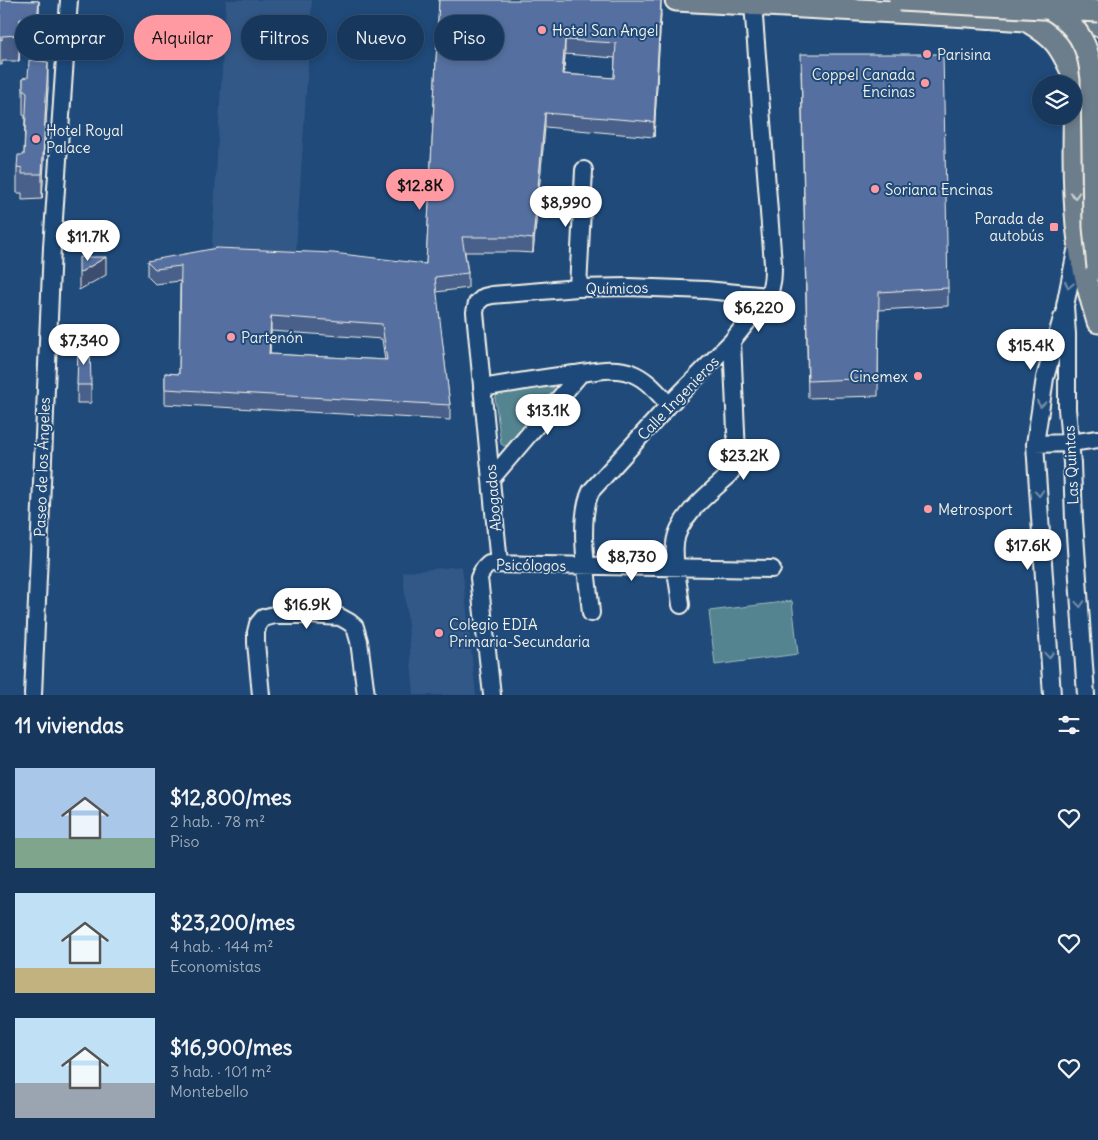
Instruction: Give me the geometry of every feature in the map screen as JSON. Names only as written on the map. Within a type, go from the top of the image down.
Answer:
[{"type":"main road","points":[[676,0],[753,4],[1026,10],[1076,24],[1098,25]]},
{"type":"main road","points":[[900,0],[1098,12]]},
{"type":"main road","points":[[1076,75],[1077,0]]},
{"type":"main road","points":[[1026,10],[1041,4],[1055,11],[1069,23],[1080,37],[1088,56],[1092,79],[1094,227],[1098,268]]},
{"type":"main road","points":[[1026,10],[1039,28],[1054,39],[1064,54],[1074,75]]},
{"type":"main road","points":[[1074,125],[1076,206],[1079,237],[1086,276],[1098,322]]},
{"type":"main road","points":[[1075,164],[1098,158]]},
{"type":"street","name":"Paseo de los Ángeles","points":[[32,695],[52,247],[69,0]]},
{"type":"street","name":"Calle Ingenieros","points":[[591,613],[586,566],[584,517],[587,499],[591,491],[669,405],[732,341],[771,290],[773,280],[772,264],[753,4]]},
{"type":"street","points":[[578,288],[584,170]]},
{"type":"street","name":"Las Quintas","points":[[1079,237],[1065,306],[1067,409],[1086,695]]},
{"type":"street","name":"Químicos","points":[[475,312],[477,303],[484,297],[492,295],[578,288],[662,288],[768,296]]},
{"type":"street","points":[[1052,695],[1035,444],[1045,378],[1065,306]]},
{"type":"street","name":"Abogados","points":[[475,312],[499,564]]},
{"type":"street","points":[[681,605],[675,543],[681,525],[686,517],[731,472],[737,454],[732,341]]},
{"type":"street","points":[[482,388],[603,370],[618,370],[630,372],[640,377],[669,405]]},
{"type":"street","points":[[492,479],[580,374]]},
{"type":"street","points":[[1035,444],[1098,439]]},
{"type":"street","name":"Psicólogos","points":[[492,695],[479,578],[480,573],[489,564],[772,569]]},
{"type":"street","points":[[261,695],[256,632],[258,624],[263,618],[274,615],[340,617],[355,627],[359,641],[366,695]]},
{"type":"shaded area","points":[[226,0],[312,0],[311,15],[241,15],[241,60],[308,60],[295,266],[211,261],[223,60],[231,60],[231,15],[225,15]]},
{"type":"shaded area","name":"Colegio EDIA Primaria-Secundaria","points":[[462,566],[476,695],[414,695],[403,572]]},
{"type":"green space","points":[[548,386],[553,387],[554,393],[509,445],[504,446],[501,444],[495,398],[498,393]]},
{"type":"green space","points":[[792,601],[798,654],[715,665],[709,611]]},
{"type":"building","points":[[0,0],[39,1],[38,15],[15,15],[15,35],[2,36],[2,40],[0,39]]},
{"type":"building","points":[[439,0],[661,0],[654,122],[545,113],[533,239],[516,237],[462,237],[468,273],[435,277],[450,405],[165,389],[165,373],[179,374],[181,266],[155,269],[147,261],[217,248],[333,253],[426,264],[436,60],[504,60],[504,15],[438,15]],"holes":[[[565,40],[616,43],[614,78],[562,74]],[[271,316],[382,324],[387,360],[269,354]]]},
{"type":"building","name":"Soriana Encinas","points":[[801,54],[943,54],[948,288],[879,292],[878,378],[808,381]]},
{"type":"building","name":"Hotel Royal Palace","points":[[29,60],[48,62],[42,174],[22,174],[22,168],[17,167],[18,155],[24,155],[27,92],[23,89],[23,78],[28,77]]},
{"type":"building","points":[[79,257],[106,257],[79,273]]},
{"type":"building","points":[[78,346],[90,347],[91,385],[77,385]]},
{"type":"place","name":"Hotel San Angel","points":[[542,30]]},
{"type":"place","name":"Parisina","points":[[927,54]]},
{"type":"place","name":"Coppel Canada Encinas","points":[[925,83]]},
{"type":"place","name":"Hotel Royal Palace","points":[[36,139]]},
{"type":"place","name":"Soriana Encinas","points":[[875,189]]},
{"type":"place","name":"Parada de autobús","points":[[1054,227]]},
{"type":"place","name":"Partenón","points":[[231,337]]},
{"type":"place","name":"Cinemex","points":[[918,376]]},
{"type":"place","name":"Metrosport","points":[[928,509]]},
{"type":"place","name":"Colegio EDIA Primaria-Secundaria","points":[[439,633]]}]
